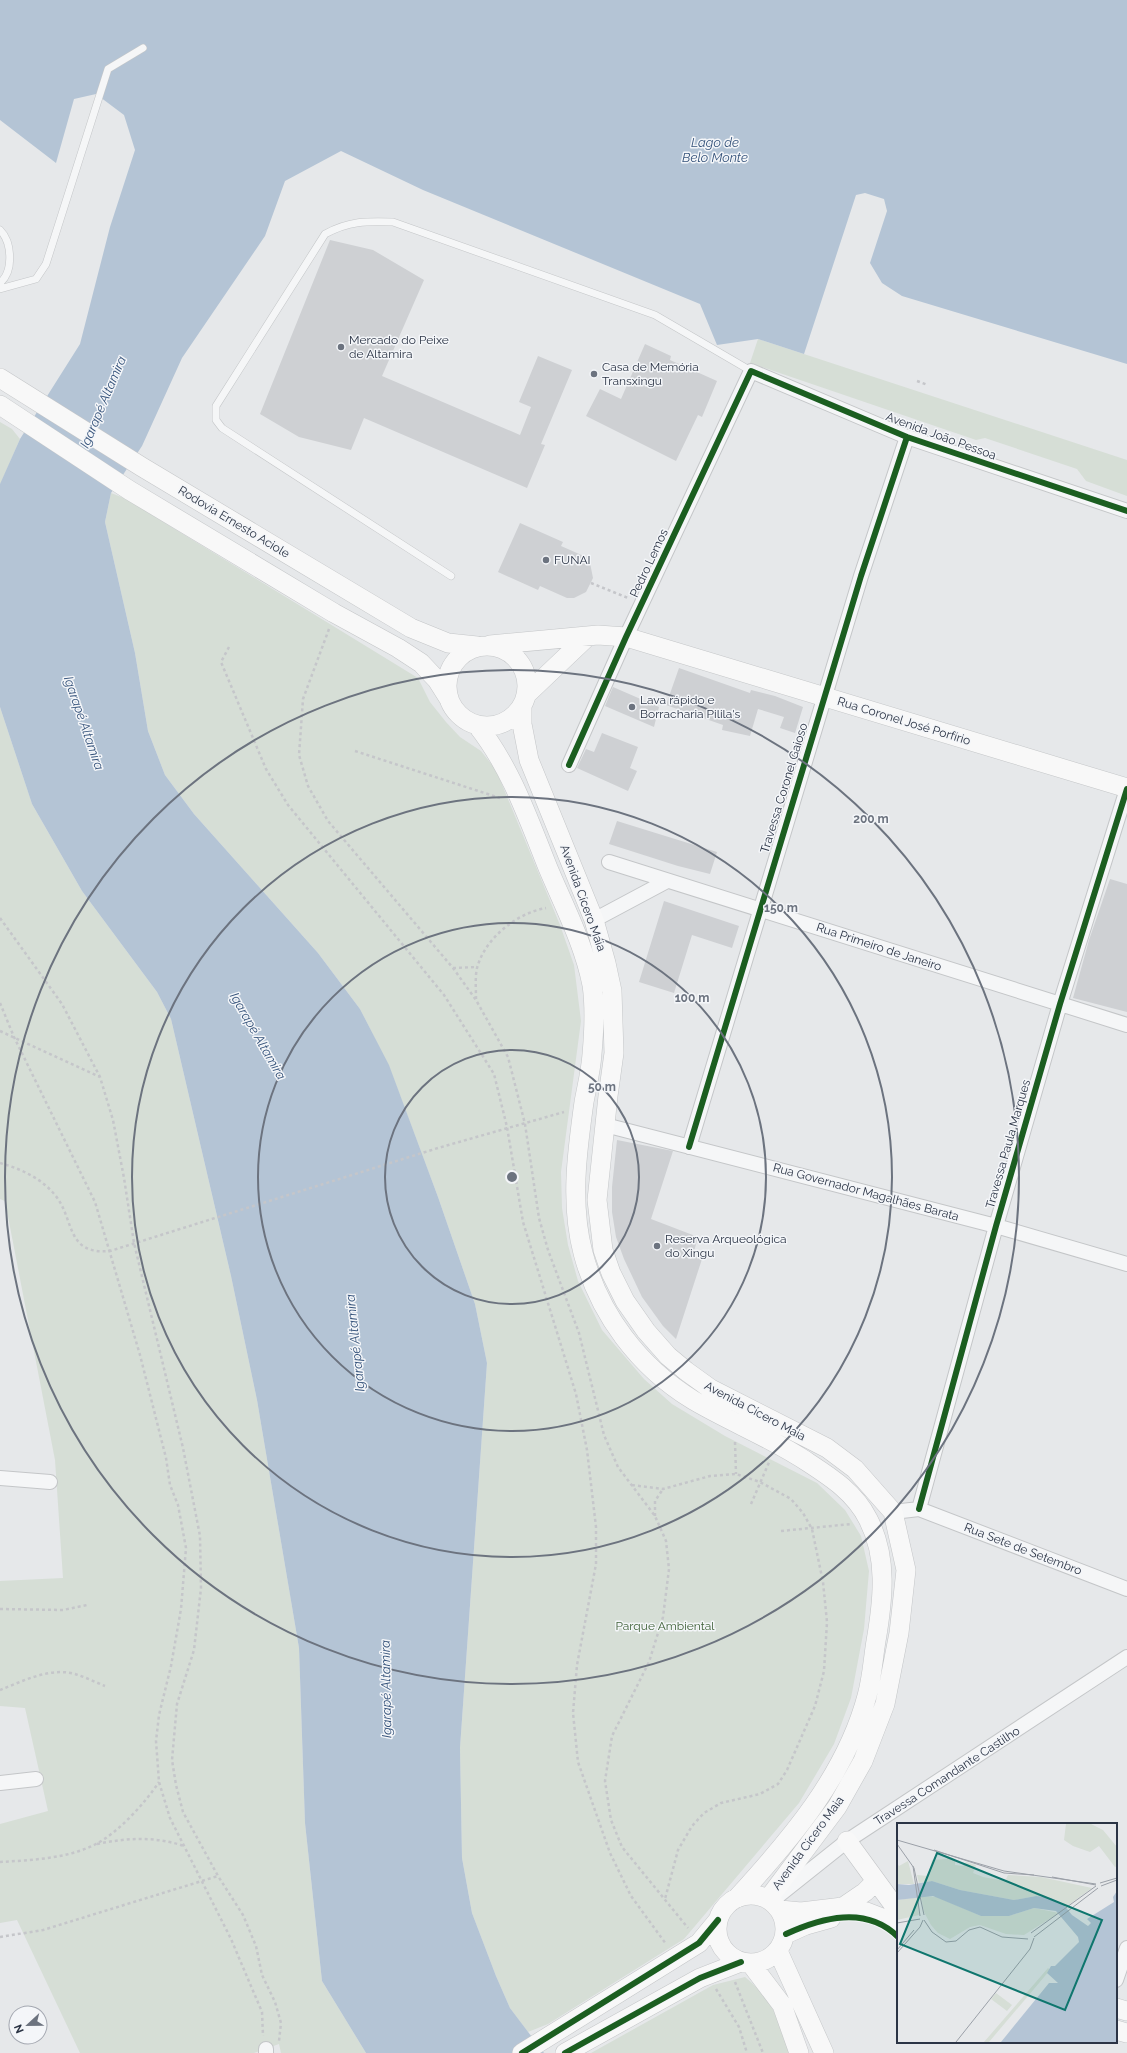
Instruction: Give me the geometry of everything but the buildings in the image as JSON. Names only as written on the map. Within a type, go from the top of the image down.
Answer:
[{"type":"main road","name":"Rodovia Ernesto Aciole","points":[[0,378],[142,466],[411,628],[448,643],[484,646]]},
{"type":"main road","points":[[0,405],[129,490],[334,613],[398,648],[421,663],[437,680],[455,711],[465,720],[477,726],[490,727],[503,724],[514,717],[525,700],[588,636]]},
{"type":"main road","name":"Rua Coronel José Porfírio","points":[[484,646],[588,636],[626,637],[1127,788]]},
{"type":"main road","points":[[449,699],[446,686],[449,672],[455,661],[465,652],[484,646],[504,649],[515,656],[523,667],[527,680],[525,700]]},
{"type":"main road","name":"Avenida Cícero Maia","points":[[525,700],[522,724],[529,760],[594,920],[606,963],[614,1020],[614,1053],[597,1200],[603,1250],[611,1273],[624,1301],[646,1331],[668,1356],[712,1389],[827,1448],[855,1469],[893,1512],[906,1570],[899,1633],[885,1704],[863,1761],[837,1807],[773,1903]]},
{"type":"main road","name":"Avenida Cícero Maia","points":[[477,726],[494,746],[508,771],[524,806],[576,933],[592,986],[592,1056],[577,1160],[575,1205],[582,1252],[599,1298],[618,1331],[637,1354],[657,1374],[689,1398],[777,1444],[838,1482],[860,1504],[870,1521],[883,1572],[878,1626],[867,1696],[846,1751],[822,1794],[760,1873],[737,1898]]},
{"type":"main road","points":[[847,1841],[897,1910]]},
{"type":"main road","points":[[843,1908],[865,1892],[876,1881]]},
{"type":"main road","points":[[522,2053],[699,1943],[718,1920],[725,1907],[737,1898],[752,1895],[801,1912],[843,1908],[859,1909],[897,1924]]},
{"type":"main road","points":[[773,1903],[785,1922],[782,1943],[824,2053]]},
{"type":"main road","points":[[566,2053],[706,1976],[740,1965],[762,1963],[771,1958],[782,1943],[824,1919],[843,1917],[861,1919],[881,1925],[897,1936]]},
{"type":"main road","points":[[718,1920],[717,1931],[719,1941],[724,1950],[782,2005],[799,2053]]},
{"type":"main road","points":[[1117,2008],[1127,2011]]},
{"type":"main road","points":[[1117,2030],[1127,2033]]},
{"type":"street","name":"Avenida João Pessoa","points":[[751,371],[907,437],[1127,511]]},
{"type":"street","name":"Pedro Lemos","points":[[569,765],[626,637],[751,371]]},
{"type":"street","name":"Travessa Coronel Gaioso","points":[[689,1146],[860,576],[907,437]]},
{"type":"street","name":"Travessa Paula Marques","points":[[919,1509],[996,1226],[1060,1004],[1127,788]]},
{"type":"street","name":"Rua Primeiro de Janeiro","points":[[609,862],[1127,1025]]},
{"type":"street","points":[[594,920],[667,881]]},
{"type":"street","name":"Rua Governador Magalhães Barata","points":[[605,1125],[996,1226],[1127,1264]]},
{"type":"street","points":[[0,1478],[50,1482]]},
{"type":"street","points":[[893,1512],[919,1509]]},
{"type":"street","name":"Rua Sete de Setembro","points":[[919,1509],[1127,1589]]},
{"type":"street","name":"Travessa Comandante Castilho","points":[[773,1903],[847,1841],[1127,1657]]},
{"type":"street","points":[[0,1783],[36,1779]]},
{"type":"street","points":[[1117,1977],[1127,1948]]},
{"type":"lane","points":[[0,289],[36,279],[46,264],[108,69],[143,48]]},
{"type":"lane","points":[[451,576],[222,428],[216,420],[216,406],[325,234],[339,226],[363,221],[393,222],[655,316],[751,371]]},
{"type":"lane","points":[[0,230],[9,247],[10,262],[4,279],[0,283]]},
{"type":"path","points":[[917,381],[928,385]]},
{"type":"path","points":[[591,583],[642,603]]},
{"type":"path","points":[[334,613],[303,699],[299,756],[308,786],[328,821],[453,968],[476,1000],[508,1057],[525,1124],[539,1218],[548,1250],[579,1333],[604,1435],[618,1467],[655,1516],[666,1541],[669,1569],[663,1617],[649,1662],[612,1736],[605,1781],[611,1820],[622,1847],[699,1943]]},
{"type":"path","points":[[229,647],[221,662],[266,769],[288,806],[444,995],[494,1074],[507,1127],[523,1222],[576,1394],[588,1450],[596,1527],[596,1564],[577,1665],[573,1713],[578,1762],[610,1853],[631,1896],[675,1957]]},
{"type":"path","points":[[356,751],[524,806]]},
{"type":"path","points":[[476,1000],[477,968],[490,943],[506,926],[522,916],[543,909],[565,905]]},
{"type":"path","points":[[0,918],[62,1004],[100,1077],[113,1120],[134,1243],[183,1448],[200,1536],[201,1588],[194,1650],[177,1704],[172,1760],[176,1785],[183,1812],[218,1876],[243,1915],[256,1946],[262,1975],[275,2002],[281,2023],[270,2049],[263,2040],[262,2012],[231,1940],[170,1818],[159,1782],[156,1741],[159,1715],[171,1666],[181,1609],[186,1548],[178,1505],[170,1485],[166,1458],[140,1355],[95,1202],[14,1037],[0,1003]]},
{"type":"path","points":[[453,968],[477,968]]},
{"type":"path","points":[[0,1031],[100,1077]]},
{"type":"path","points":[[0,1163],[21,1170],[42,1182],[56,1197],[67,1218],[73,1236],[81,1244],[96,1252],[110,1251],[438,1148],[584,1106]]},
{"type":"path","points":[[734,1421],[736,1474]]},
{"type":"path","points":[[751,1504],[777,1444]]},
{"type":"path","points":[[632,1485],[663,1489],[710,1476],[736,1474],[760,1482],[791,1499],[803,1513],[812,1529],[823,1582],[827,1622],[824,1671],[815,1706],[788,1770],[778,1784],[760,1794],[721,1803],[704,1813],[692,1826],[678,1850],[665,1899]]},
{"type":"path","points":[[655,1516],[655,1501],[663,1489]]},
{"type":"path","points":[[781,1531],[812,1529],[870,1521]]},
{"type":"path","points":[[0,1609],[63,1610],[87,1605]]},
{"type":"path","points":[[0,1690],[35,1676],[65,1672],[105,1686]]},
{"type":"path","points":[[96,1844],[118,1828],[148,1799],[159,1782]]},
{"type":"path","points":[[0,1862],[65,1854],[96,1844],[128,1838],[169,1841],[184,1846]]},
{"type":"path","points":[[0,1937],[43,1930],[218,1876]]},
{"type":"path","points":[[740,1965],[734,1979],[763,2053]]},
{"type":"path","points":[[706,1976],[739,2027],[747,2053]]},
{"type":"green space","points":[[758,339],[1127,460],[1127,496],[1086,481],[1077,469],[985,438],[976,440],[750,363]]},
{"type":"green space","points":[[0,422],[12,429],[20,439],[0,485]]},
{"type":"green space","name":"Parque Ambiental","points":[[111,493],[124,498],[418,678],[430,702],[446,722],[460,737],[481,751],[496,770],[560,925],[574,965],[581,1021],[561,1172],[562,1208],[568,1245],[578,1281],[602,1330],[644,1379],[672,1404],[725,1436],[817,1483],[845,1510],[861,1536],[869,1571],[864,1629],[851,1698],[834,1744],[799,1803],[684,1939],[548,2024],[528,2032],[510,2008],[472,1913],[462,1858],[460,1748],[487,1363],[475,1304],[438,1197],[389,1066],[360,1009],[318,953],[194,814],[165,775],[148,731],[135,653],[105,522]]},
{"type":"green space","points":[[0,707],[32,804],[82,891],[157,992],[171,1019],[231,1276],[257,1400],[299,1648],[305,1823],[322,1981],[366,2053],[281,2053],[279,2044],[254,2053],[80,2053],[17,1920],[0,1923],[0,1824],[48,1811],[25,1708],[0,1706],[0,1581],[63,1578],[55,1460],[5,1201],[0,1199]]},
{"type":"green space","points":[[745,1977],[755,1986],[769,2003],[779,2021],[792,2053],[591,2053],[713,1985]]},
{"type":"water","points":[[0,0],[1127,0],[1127,364],[902,296],[882,283],[870,263],[887,211],[884,199],[865,193],[856,195],[804,354],[758,339],[717,345],[700,304],[423,190],[341,151],[285,181],[265,236],[182,358],[142,446],[111,493],[105,522],[135,653],[148,731],[165,775],[194,814],[318,953],[360,1009],[389,1065],[438,1197],[475,1304],[487,1363],[460,1748],[462,1858],[472,1913],[496,1976],[510,2008],[544,2053],[366,2053],[322,1981],[305,1823],[299,1648],[257,1400],[231,1276],[171,1019],[157,992],[82,891],[32,804],[0,707],[0,484],[20,439],[80,344],[110,227],[135,150],[124,115],[96,94],[74,99],[56,163],[0,120]]},
{"type":"cycle path","points":[[569,765],[626,637],[751,371],[907,437],[1127,511]]},
{"type":"cycle path","points":[[689,1147],[861,576],[907,437]]},
{"type":"cycle path","points":[[919,1509],[996,1226],[1060,1004],[1127,789]]},
{"type":"cycle path","points":[[786,1934],[828,1919],[858,1918],[872,1921],[885,1927],[897,1936]]},
{"type":"cycle path","points":[[522,2053],[699,1943],[718,1920]]},
{"type":"cycle path","points":[[565,2053],[700,1978],[741,1962]]},
{"type":"place","name":"Mercado do Peixe de Altamira","points":[[341,347]]},
{"type":"place","name":"Casa de Memória Transxingu","points":[[594,374]]},
{"type":"place","name":"FUNAI","points":[[546,560]]},
{"type":"place","name":"Lava rápido e Borracharia Pilila's","points":[[632,707]]},
{"type":"place","name":"Reserva Arqueológica do Xingu","points":[[657,1246]]},
{"type":"water label","name":"Lago de Belo Monte","points":[[715,150]]},
{"type":"water label","name":"Igarapé Altamira","points":[[103,402]]},
{"type":"water label","name":"Igarapé Altamira","points":[[84,723]]},
{"type":"water label","name":"Igarapé Altamira","points":[[258,1036]]},
{"type":"water label","name":"Igarapé Altamira","points":[[355,1343]]},
{"type":"water label","name":"Igarapé Altamira","points":[[386,1689]]}]
